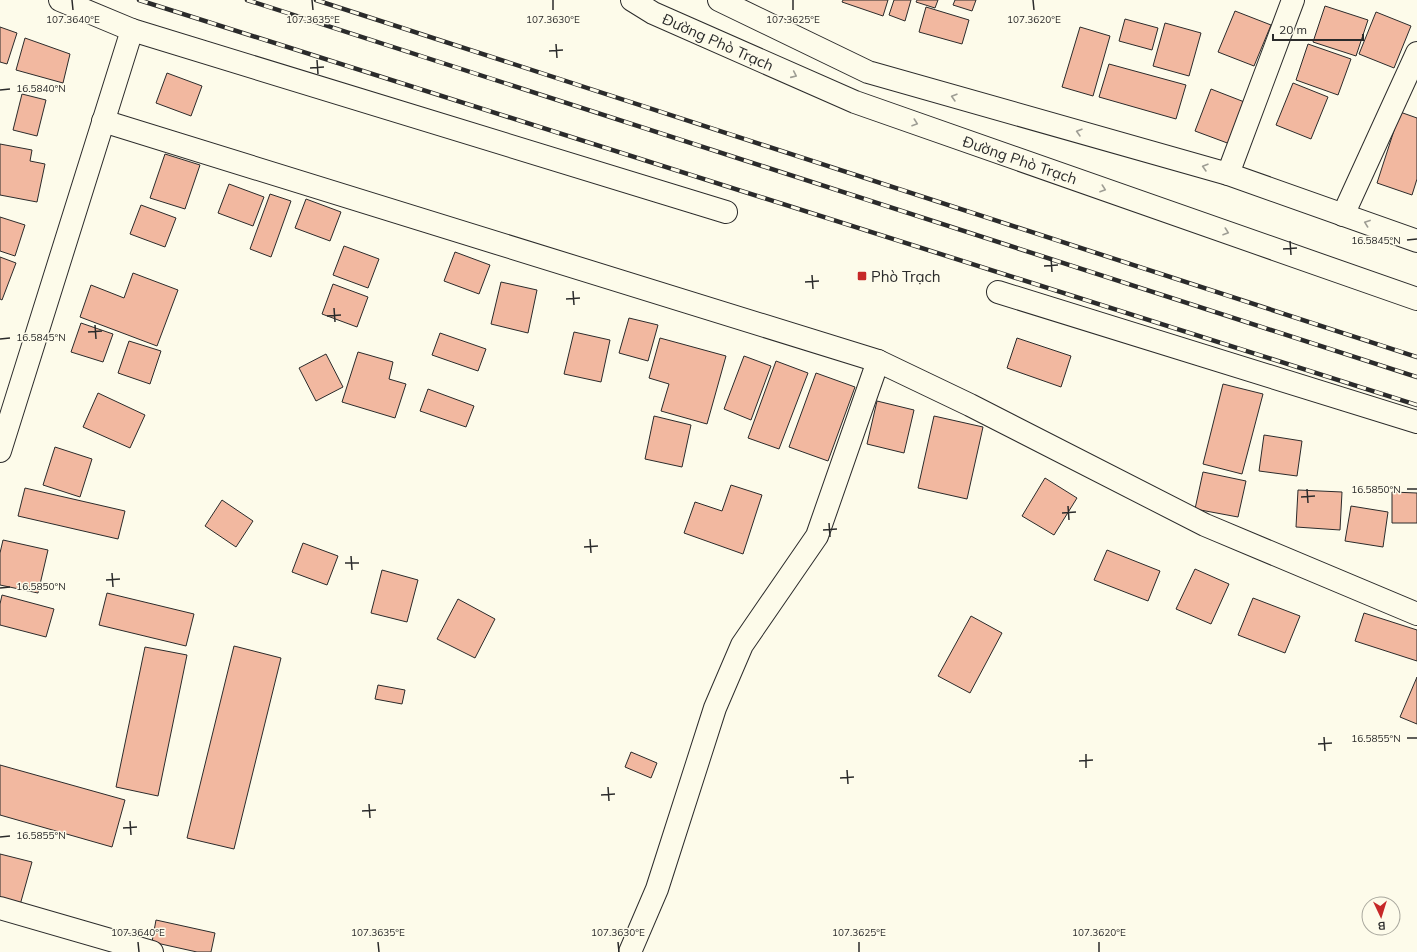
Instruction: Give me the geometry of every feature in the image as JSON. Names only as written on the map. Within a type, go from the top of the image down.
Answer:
[{"type":"main road","points":[[60,0],[132,30],[726,212]]},
{"type":"main road","name":"Đường Phò Trạch","points":[[632,0],[653,14],[855,102],[1417,299]]},
{"type":"main road","points":[[719,0],[868,72],[1228,174],[1417,241]]},
{"type":"main road","points":[[1228,174],[1293,0]]},
{"type":"main road","points":[[0,451],[5,418],[132,30]]},
{"type":"main road","points":[[1343,215],[1417,53]]},
{"type":"main road","points":[[855,102],[868,72]]},
{"type":"main road","points":[[103,121],[878,361],[970,405],[1204,525],[1417,614]]},
{"type":"main road","points":[[998,292],[1417,422]]},
{"type":"main road","points":[[630,952],[657,889],[715,708],[742,645],[817,536],[878,361]]},
{"type":"main road","points":[[0,908],[152,952]]},
{"type":"building","points":[[843,0],[888,0],[883,16],[842,2]]},
{"type":"building","points":[[894,0],[911,0],[905,21],[889,15]]},
{"type":"building","points":[[917,0],[938,0],[935,8],[916,2]]},
{"type":"building","points":[[955,0],[976,0],[972,11],[953,5]]},
{"type":"building","points":[[1325,6],[1368,20],[1356,56],[1313,42]]},
{"type":"building","points":[[926,7],[969,20],[962,44],[919,32]]},
{"type":"building","points":[[1235,11],[1271,25],[1254,66],[1218,52]]},
{"type":"building","points":[[1376,12],[1411,26],[1394,68],[1359,54]]},
{"type":"building","points":[[1125,19],[1158,28],[1152,50],[1119,41]]},
{"type":"building","points":[[1165,23],[1201,33],[1189,76],[1153,66]]},
{"type":"building","points":[[0,27],[17,33],[7,64],[0,62]]},
{"type":"building","points":[[1080,27],[1110,36],[1093,96],[1062,87]]},
{"type":"building","points":[[25,38],[70,54],[63,83],[16,70]]},
{"type":"building","points":[[1308,44],[1351,59],[1338,95],[1296,80]]},
{"type":"building","points":[[1109,64],[1186,85],[1176,119],[1099,97]]},
{"type":"building","points":[[167,73],[202,86],[191,116],[156,103]]},
{"type":"building","points":[[1293,83],[1328,97],[1311,139],[1276,125]]},
{"type":"building","points":[[1211,89],[1247,103],[1230,144],[1195,131]]},
{"type":"building","points":[[22,94],[46,100],[37,136],[13,130]]},
{"type":"building","points":[[1400,112],[1417,118],[1417,179],[1412,195],[1377,183]]},
{"type":"building","points":[[0,144],[32,150],[30,161],[45,164],[37,202],[0,195]]},
{"type":"building","points":[[165,154],[200,165],[185,209],[150,198]]},
{"type":"building","points":[[229,184],[264,197],[253,226],[218,213]]},
{"type":"building","points":[[270,194],[291,201],[271,257],[250,249]]},
{"type":"building","points":[[306,199],[341,212],[330,241],[295,228]]},
{"type":"building","points":[[141,205],[176,218],[165,247],[130,234]]},
{"type":"building","points":[[0,217],[25,225],[15,256],[0,251]]},
{"type":"building","points":[[344,246],[379,259],[368,288],[333,275]]},
{"type":"building","points":[[455,252],[490,265],[479,294],[444,281]]},
{"type":"building","points":[[0,257],[16,263],[2,300],[0,299]]},
{"type":"building","points":[[133,273],[178,290],[157,346],[80,317],[91,285],[124,298]]},
{"type":"building","points":[[501,282],[537,290],[528,333],[491,324]]},
{"type":"building","points":[[333,284],[368,297],[357,327],[322,314]]},
{"type":"building","points":[[629,318],[658,325],[648,361],[619,353]]},
{"type":"building","points":[[81,323],[113,334],[103,362],[71,352]]},
{"type":"building","points":[[574,332],[610,340],[601,382],[564,374]]},
{"type":"building","points":[[440,333],[486,349],[478,371],[432,355]]},
{"type":"building","points":[[660,338],[726,356],[707,424],[661,411],[669,384],[649,378]]},
{"type":"building","points":[[1017,338],[1071,356],[1061,387],[1007,368]]},
{"type":"building","points":[[129,341],[161,351],[150,384],[118,373]]},
{"type":"building","points":[[358,352],[393,362],[389,379],[406,384],[395,418],[342,402]]},
{"type":"building","points":[[326,354],[343,387],[316,401],[299,368]]},
{"type":"building","points":[[744,356],[771,366],[751,420],[724,409]]},
{"type":"building","points":[[776,361],[808,373],[779,449],[748,438]]},
{"type":"building","points":[[816,373],[855,387],[828,461],[789,447]]},
{"type":"building","points":[[1223,384],[1263,394],[1242,474],[1203,464]]},
{"type":"building","points":[[428,389],[474,406],[466,427],[420,411]]},
{"type":"building","points":[[98,393],[145,415],[130,448],[83,427]]},
{"type":"building","points":[[877,401],[914,410],[904,453],[867,444]]},
{"type":"building","points":[[654,416],[691,425],[682,467],[645,459]]},
{"type":"building","points":[[934,416],[983,427],[967,499],[918,488]]},
{"type":"building","points":[[1264,435],[1302,441],[1297,476],[1259,471]]},
{"type":"building","points":[[55,447],[92,459],[80,497],[43,485]]},
{"type":"building","points":[[1203,472],[1246,481],[1238,517],[1195,509]]},
{"type":"building","points":[[1045,478],[1077,498],[1054,535],[1022,516]]},
{"type":"building","points":[[731,485],[762,495],[743,554],[684,533],[695,502],[722,511]]},
{"type":"building","points":[[25,488],[125,511],[118,539],[18,516]]},
{"type":"building","points":[[1298,490],[1342,492],[1340,530],[1296,527]]},
{"type":"building","points":[[1392,492],[1417,493],[1417,523],[1392,523]]},
{"type":"building","points":[[222,500],[253,521],[236,547],[205,526]]},
{"type":"building","points":[[1351,506],[1388,512],[1383,547],[1345,541]]},
{"type":"building","points":[[3,540],[48,550],[38,593],[0,585],[0,553]]},
{"type":"building","points":[[303,543],[338,556],[327,585],[292,572]]},
{"type":"building","points":[[1107,550],[1160,571],[1148,601],[1094,580]]},
{"type":"building","points":[[1195,569],[1229,584],[1211,624],[1176,609]]},
{"type":"building","points":[[382,570],[418,580],[407,622],[371,613]]},
{"type":"building","points":[[107,593],[194,614],[186,646],[99,625]]},
{"type":"building","points":[[2,595],[54,609],[46,637],[0,625],[0,604]]},
{"type":"building","points":[[1253,598],[1300,616],[1285,653],[1238,635]]},
{"type":"building","points":[[458,599],[495,619],[475,658],[437,639]]},
{"type":"building","points":[[1364,613],[1417,630],[1417,661],[1355,641]]},
{"type":"building","points":[[971,616],[1002,633],[970,693],[938,676]]},
{"type":"building","points":[[234,646],[281,658],[234,849],[187,838]]},
{"type":"building","points":[[145,647],[187,655],[158,796],[116,787]]},
{"type":"building","points":[[1417,677],[1417,724],[1400,717]]},
{"type":"building","points":[[378,685],[405,690],[402,704],[375,699]]},
{"type":"building","points":[[631,752],[657,763],[651,778],[625,767]]},
{"type":"building","points":[[0,765],[125,800],[112,847],[0,815]]},
{"type":"building","points":[[0,854],[32,862],[20,905],[0,900]]},
{"type":"building","points":[[156,920],[215,933],[211,952],[197,952],[152,942]]},
{"type":"railway","points":[[139,0],[1417,405]]},
{"type":"railway","points":[[247,0],[1417,377]]},
{"type":"railway","points":[[316,0],[1417,357]]},
{"type":"place","name":"Phò Trạch","points":[[862,276]]}]
